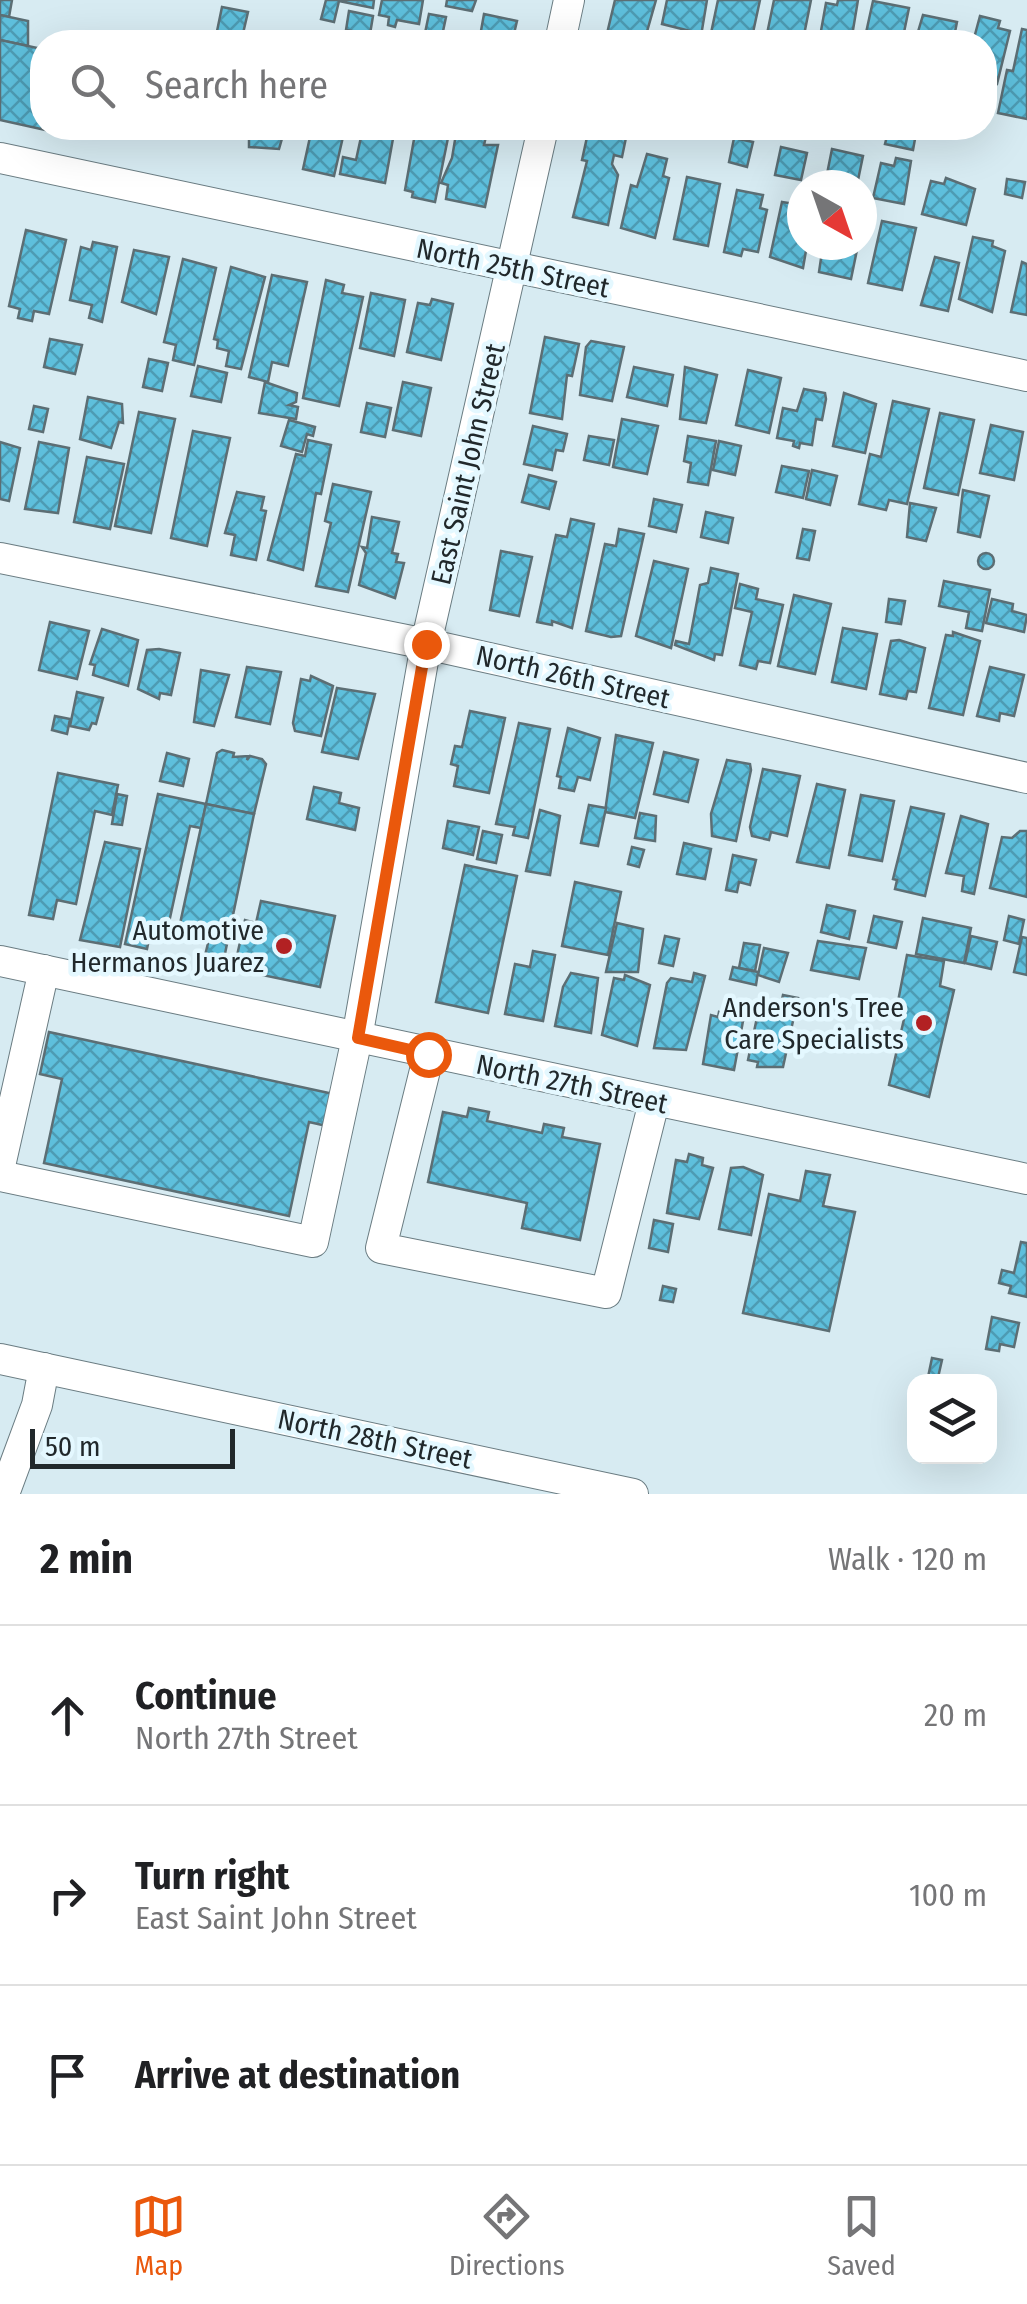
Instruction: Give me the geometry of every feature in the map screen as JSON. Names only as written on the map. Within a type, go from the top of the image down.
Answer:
[{"type":"street","points":[[563,30],[569,0]]},
{"type":"street","name":"East Saint John Street","points":[[0,1176],[314,1242],[358,1038],[426,644],[541,140]]},
{"type":"street","name":"North 25th Street","points":[[0,158],[1027,376]]},
{"type":"street","name":"North 26th Street","points":[[0,558],[426,644],[1027,778]]},
{"type":"street","name":"North 27th Street","points":[[0,961],[1027,1179]]},
{"type":"street","points":[[0,1166],[44,970]]},
{"type":"street","points":[[428,1054],[381,1248],[606,1293],[654,1102]]},
{"type":"street","name":"North 28th Street","points":[[0,1359],[529,1483],[633,1494]]},
{"type":"street","points":[[4,1494],[31,1461],[44,1368]]},
{"type":"building","points":[[0,0],[12,0],[9,17],[0,15]]},
{"type":"building","points":[[326,0],[374,0],[373,8],[339,1],[334,22],[321,19]]},
{"type":"building","points":[[382,0],[423,0],[419,24],[397,20],[395,27],[388,25],[389,17],[379,15]]},
{"type":"building","points":[[447,0],[476,0],[472,11],[446,6]]},
{"type":"building","points":[[615,0],[656,0],[647,30],[608,30]]},
{"type":"building","points":[[667,0],[707,0],[702,30],[662,24]]},
{"type":"building","points":[[718,0],[760,0],[754,30],[712,30]]},
{"type":"building","points":[[774,0],[811,0],[805,30],[768,30]]},
{"type":"building","points":[[838,0],[858,0],[853,30],[821,30],[826,3],[837,5]]},
{"type":"building","points":[[873,1],[909,8],[904,30],[867,30]]},
{"type":"building","points":[[222,7],[248,12],[244,30],[217,30]]},
{"type":"building","points":[[349,11],[373,16],[371,30],[346,30]]},
{"type":"building","points":[[429,14],[446,17],[443,30],[426,30]]},
{"type":"building","points":[[484,14],[517,21],[515,30],[481,30]]},
{"type":"building","points":[[0,15],[28,21],[28,46],[0,40]]},
{"type":"building","points":[[923,15],[957,22],[955,30],[919,30]]},
{"type":"building","points":[[980,16],[1000,21],[998,28],[1010,31],[997,84],[997,30],[976,30]]},
{"type":"building","points":[[1022,29],[1027,30],[1027,119],[998,113],[1007,70],[1013,71]]},
{"type":"building","points":[[0,40],[30,46],[30,127],[0,120]]},
{"type":"building","points":[[249,140],[282,140],[279,149],[249,147]]},
{"type":"building","points":[[309,140],[342,140],[334,176],[303,169]]},
{"type":"building","points":[[360,140],[393,140],[385,183],[340,174],[343,157],[356,160]]},
{"type":"building","points":[[414,140],[448,140],[435,202],[412,197],[413,192],[405,190]]},
{"type":"building","points":[[455,140],[485,140],[484,145],[498,145],[485,207],[446,199],[448,185],[441,183]]},
{"type":"building","points":[[586,140],[626,140],[622,157],[614,155],[612,164],[618,175],[608,225],[573,217],[587,161],[582,160]]},
{"type":"building","points":[[734,140],[753,142],[747,167],[729,162]]},
{"type":"building","points":[[886,140],[915,140],[913,150],[885,144]]},
{"type":"building","points":[[781,147],[807,153],[803,170],[787,170],[787,177],[775,175]]},
{"type":"building","points":[[832,149],[863,156],[860,170],[828,170]]},
{"type":"building","points":[[647,154],[667,159],[663,176],[669,178],[655,238],[621,228],[631,185],[637,187]]},
{"type":"building","points":[[896,158],[911,161],[904,204],[877,199],[881,163],[894,166]]},
{"type":"building","points":[[687,177],[720,184],[708,246],[674,239]]},
{"type":"building","points":[[946,178],[975,189],[966,225],[922,214],[931,181],[944,184]]},
{"type":"building","points":[[1007,179],[1025,182],[1022,198],[1005,194]]},
{"type":"building","points":[[737,190],[763,195],[760,208],[767,210],[758,252],[743,249],[741,256],[724,252]]},
{"type":"building","points":[[782,202],[787,203],[787,260],[804,260],[803,268],[770,257]]},
{"type":"building","points":[[882,221],[916,228],[902,290],[868,283],[873,260],[877,260]]},
{"type":"building","points":[[26,230],[66,240],[49,314],[34,311],[32,321],[18,318],[20,309],[9,306]]},
{"type":"building","points":[[973,237],[993,241],[992,246],[1005,251],[992,312],[959,299]]},
{"type":"building","points":[[93,242],[117,247],[102,322],[89,318],[92,305],[70,300],[81,247],[91,250]]},
{"type":"building","points":[[134,250],[169,257],[156,314],[122,302]]},
{"type":"building","points":[[935,257],[959,263],[948,311],[921,305]]},
{"type":"building","points":[[183,259],[216,268],[194,365],[173,360],[176,345],[164,342]]},
{"type":"building","points":[[821,260],[855,260],[851,279],[819,272]]},
{"type":"building","points":[[1022,262],[1027,264],[1027,315],[1011,312]]},
{"type":"building","points":[[231,267],[265,277],[241,369],[226,366],[229,351],[217,348],[218,340],[214,339]]},
{"type":"building","points":[[272,275],[307,282],[288,366],[272,362],[268,382],[249,377]]},
{"type":"building","points":[[326,280],[344,285],[342,293],[363,297],[339,406],[303,398]]},
{"type":"building","points":[[371,293],[405,300],[394,356],[360,348]]},
{"type":"building","points":[[432,299],[453,304],[441,360],[407,352],[418,303],[430,305]]},
{"type":"building","points":[[545,337],[579,344],[572,376],[567,375],[562,419],[530,413]]},
{"type":"building","points":[[50,339],[82,345],[75,374],[44,367]]},
{"type":"building","points":[[591,341],[624,347],[612,401],[580,395],[586,347]]},
{"type":"building","points":[[149,359],[168,363],[162,391],[143,387]]},
{"type":"building","points":[[198,366],[227,373],[221,402],[191,396]]},
{"type":"building","points":[[634,367],[673,375],[667,406],[627,397]]},
{"type":"building","points":[[685,367],[717,375],[706,423],[680,419]]},
{"type":"building","points":[[748,370],[781,378],[769,433],[736,425]]},
{"type":"building","points":[[265,382],[297,393],[296,402],[289,405],[298,407],[296,419],[259,413]]},
{"type":"building","points":[[403,382],[431,388],[421,436],[393,430]]},
{"type":"building","points":[[804,389],[825,393],[826,399],[822,420],[816,419],[812,445],[800,443],[799,448],[793,446],[794,441],[777,438],[783,408],[797,411]]},
{"type":"building","points":[[844,393],[876,404],[865,453],[833,446]]},
{"type":"building","points":[[88,397],[122,404],[123,423],[119,422],[111,448],[80,439]]},
{"type":"building","points":[[893,401],[929,409],[907,504],[889,500],[886,510],[859,504],[870,454],[881,457]]},
{"type":"building","points":[[367,403],[391,408],[385,437],[361,432]]},
{"type":"building","points":[[34,406],[48,409],[43,432],[29,429]]},
{"type":"building","points":[[139,412],[175,419],[151,533],[115,526]]},
{"type":"building","points":[[940,413],[974,420],[958,495],[924,488]]},
{"type":"building","points":[[622,419],[658,426],[647,474],[613,467]]},
{"type":"building","points":[[289,420],[315,427],[313,436],[307,434],[302,452],[281,446]]},
{"type":"building","points":[[991,425],[1023,432],[1014,480],[980,473]]},
{"type":"building","points":[[533,426],[567,434],[563,451],[556,450],[552,470],[524,464]]},
{"type":"building","points":[[193,431],[230,438],[207,546],[171,538]]},
{"type":"building","points":[[589,436],[614,440],[609,465],[584,460]]},
{"type":"building","points":[[688,436],[716,441],[708,485],[688,482],[691,463],[684,461]]},
{"type":"building","points":[[308,440],[331,445],[321,494],[316,493],[303,570],[268,560],[296,454],[305,456]]},
{"type":"building","points":[[719,441],[741,446],[735,475],[713,470]]},
{"type":"building","points":[[0,442],[20,448],[9,501],[0,499]]},
{"type":"building","points":[[39,442],[69,448],[58,513],[25,509]]},
{"type":"building","points":[[87,457],[124,464],[110,529],[74,522]]},
{"type":"building","points":[[782,466],[809,471],[803,498],[776,492]]},
{"type":"building","points":[[812,470],[837,476],[830,505],[806,499]]},
{"type":"building","points":[[529,475],[556,482],[549,509],[522,502]]},
{"type":"building","points":[[333,484],[371,492],[348,592],[316,586],[331,523],[325,521]]},
{"type":"building","points":[[963,490],[989,496],[980,537],[958,532]]},
{"type":"building","points":[[237,492],[264,497],[261,510],[266,511],[256,560],[231,555],[235,535],[225,533]]},
{"type":"building","points":[[654,499],[682,505],[676,532],[649,526]]},
{"type":"building","points":[[910,503],[936,508],[926,541],[907,537]]},
{"type":"building","points":[[706,512],[733,518],[728,543],[701,537]]},
{"type":"building","points":[[372,517],[399,522],[392,553],[398,554],[396,562],[404,563],[395,598],[359,585],[366,553],[362,547],[367,548]]},
{"type":"building","points":[[571,519],[594,524],[572,628],[552,621],[552,625],[537,622],[556,535],[567,537]]},
{"type":"building","points":[[619,529],[644,534],[621,636],[611,637],[586,631],[605,544],[616,546]]},
{"type":"building","points":[[803,529],[815,531],[809,560],[797,558]]},
{"type":"building","points":[[501,551],[532,557],[519,616],[490,610]]},
{"type":"building","points":[[986,553],[994,561],[986,569],[978,561]]},
{"type":"building","points":[[654,561],[688,569],[671,648],[636,636]]},
{"type":"building","points":[[711,568],[738,574],[722,655],[715,654],[714,660],[675,645],[676,641],[689,644],[700,585],[708,583]]},
{"type":"building","points":[[944,581],[990,590],[982,631],[966,628],[969,612],[939,606]]},
{"type":"building","points":[[740,584],[758,589],[756,599],[783,605],[770,663],[758,661],[756,669],[740,665],[752,612],[735,608]]},
{"type":"building","points":[[794,595],[831,604],[815,674],[778,666]]},
{"type":"building","points":[[889,599],[905,601],[901,624],[886,622]]},
{"type":"building","points":[[992,599],[1013,604],[1012,611],[1027,615],[1024,632],[986,623]]},
{"type":"building","points":[[50,622],[89,631],[77,679],[39,670]]},
{"type":"building","points":[[843,628],[877,634],[866,689],[832,682]]},
{"type":"building","points":[[102,629],[138,640],[128,686],[93,675],[95,665],[90,664]]},
{"type":"building","points":[[953,632],[980,641],[963,715],[929,708],[946,635],[953,636]]},
{"type":"building","points":[[891,641],[925,648],[916,692],[908,691],[906,699],[880,694]]},
{"type":"building","points":[[147,650],[180,653],[171,695],[160,693],[159,699],[138,689]]},
{"type":"building","points":[[247,667],[281,672],[270,724],[236,717]]},
{"type":"building","points":[[990,667],[1024,675],[1014,716],[1000,713],[999,721],[977,716]]},
{"type":"building","points":[[201,670],[229,675],[214,726],[194,722]]},
{"type":"building","points":[[311,676],[333,686],[321,736],[295,731],[293,723],[301,679],[310,681]]},
{"type":"building","points":[[337,688],[375,694],[358,759],[322,752]]},
{"type":"building","points":[[77,692],[103,698],[96,724],[92,723],[89,730],[70,726]]},
{"type":"building","points":[[470,711],[505,718],[489,793],[454,786],[458,766],[451,764],[455,746],[462,747]]},
{"type":"building","points":[[55,716],[70,719],[67,734],[52,730]]},
{"type":"building","points":[[519,723],[550,729],[528,838],[513,835],[515,827],[496,824]]},
{"type":"building","points":[[568,728],[600,738],[590,780],[578,777],[574,791],[559,788],[561,777],[557,776]]},
{"type":"building","points":[[616,735],[653,743],[635,818],[605,812]]},
{"type":"building","points":[[664,752],[698,760],[688,802],[654,794]]},
{"type":"building","points":[[167,753],[189,759],[183,786],[160,781]]},
{"type":"building","points":[[217,753],[234,753],[233,757],[262,759],[266,764],[254,814],[206,804]]},
{"type":"building","points":[[727,760],[750,764],[751,770],[736,841],[712,836],[711,814]]},
{"type":"building","points":[[763,769],[800,776],[787,836],[771,832],[769,840],[752,836],[750,827]]},
{"type":"building","points":[[58,773],[118,785],[112,815],[95,811],[76,904],[57,900],[53,919],[29,915]]},
{"type":"building","points":[[817,784],[845,790],[829,868],[797,862]]},
{"type":"building","points":[[314,787],[341,793],[339,803],[359,808],[355,830],[307,819]]},
{"type":"building","points":[[117,794],[127,796],[122,825],[112,824]]},
{"type":"building","points":[[158,794],[206,804],[201,828],[190,826],[168,927],[152,924],[147,949],[125,944]]},
{"type":"building","points":[[861,795],[894,801],[882,861],[849,855]]},
{"type":"building","points":[[206,804],[254,814],[222,968],[203,964],[209,939],[178,933]]},
{"type":"building","points":[[589,805],[606,808],[598,846],[581,843]]},
{"type":"building","points":[[911,807],[944,814],[925,896],[895,889],[897,880],[893,879]]},
{"type":"building","points":[[540,810],[560,816],[550,875],[526,871]]},
{"type":"building","points":[[640,813],[656,816],[655,841],[635,838]]},
{"type":"building","points":[[961,816],[988,824],[974,894],[962,891],[964,876],[946,873]]},
{"type":"building","points":[[448,821],[479,827],[473,855],[443,848]]},
{"type":"building","points":[[483,831],[502,835],[496,863],[477,859]]},
{"type":"building","points":[[1027,831],[1027,897],[990,888],[1002,837],[1012,838]]},
{"type":"building","points":[[105,842],[140,849],[120,947],[80,940]]},
{"type":"building","points":[[684,843],[711,849],[705,879],[677,874]]},
{"type":"building","points":[[632,847],[644,850],[639,867],[628,864]]},
{"type":"building","points":[[733,855],[756,860],[750,885],[739,882],[737,892],[726,890]]},
{"type":"building","points":[[465,865],[517,876],[488,1013],[436,1002]]},
{"type":"building","points":[[575,882],[621,892],[608,955],[562,946]]},
{"type":"building","name":"Automotive Hermanos Juarez","points":[[261,901],[335,916],[320,987],[234,969],[245,920],[256,923]]},
{"type":"building","points":[[827,905],[855,911],[849,939],[821,932]]},
{"type":"building","points":[[874,916],[902,922],[896,948],[868,942]]},
{"type":"building","points":[[1009,916],[1024,920],[1019,944],[1004,940]]},
{"type":"building","points":[[923,918],[971,928],[964,963],[916,954]]},
{"type":"building","points":[[617,923],[643,929],[638,972],[606,972]]},
{"type":"building","points":[[665,936],[679,939],[673,966],[659,963]]},
{"type":"building","points":[[971,936],[997,942],[991,969],[965,963]]},
{"type":"building","points":[[1022,937],[1027,938],[1027,975],[1014,972]]},
{"type":"building","points":[[818,941],[866,948],[859,979],[811,970]]},
{"type":"building","points":[[744,943],[760,945],[755,971],[739,968]]},
{"type":"building","points":[[764,948],[788,953],[779,982],[758,975]]},
{"type":"building","points":[[533,951],[555,955],[543,1021],[505,1014],[515,964],[530,967]]},
{"type":"building","name":"Anderson's Tree Care Specialists","points":[[907,955],[944,961],[940,986],[954,990],[929,1097],[889,1085],[904,1019],[895,1017]]},
{"type":"building","points":[[733,967],[758,972],[756,985],[730,979]]},
{"type":"building","points":[[571,973],[598,978],[591,1033],[555,1026],[563,987]]},
{"type":"building","points":[[694,973],[705,976],[686,1050],[654,1048],[667,983],[671,978],[692,982]]},
{"type":"building","points":[[625,975],[650,985],[637,1046],[602,1035],[614,978],[624,980]]},
{"type":"building","points":[[783,995],[798,998],[783,1067],[757,1067],[758,1062],[748,1060],[759,1008],[779,1012]]},
{"type":"building","points":[[719,1012],[743,1021],[734,1070],[703,1064],[711,1015],[718,1017]]},
{"type":"building","points":[[49,1032],[338,1095],[331,1127],[309,1122],[289,1216],[44,1163],[62,1079],[40,1074]]},
{"type":"building","points":[[469,1108],[489,1112],[487,1121],[542,1133],[544,1124],[564,1128],[562,1137],[600,1144],[580,1240],[522,1228],[527,1203],[428,1182],[443,1112],[467,1117]]},
{"type":"building","points":[[689,1154],[703,1158],[702,1165],[713,1168],[699,1219],[667,1213],[676,1160],[687,1162]]},
{"type":"building","points":[[743,1167],[763,1175],[751,1235],[719,1229],[731,1168]]},
{"type":"building","points":[[806,1171],[830,1175],[823,1206],[855,1212],[829,1331],[743,1313],[769,1194],[800,1201]]},
{"type":"building","points":[[654,1220],[673,1224],[668,1252],[649,1248]]},
{"type":"building","points":[[1021,1242],[1027,1243],[1027,1297],[1009,1293],[1011,1286],[999,1283],[1002,1270],[1014,1273]]},
{"type":"building","points":[[663,1286],[676,1289],[673,1302],[660,1300]]},
{"type":"building","points":[[992,1317],[1019,1323],[1014,1347],[1000,1344],[999,1351],[986,1349]]},
{"type":"building","points":[[932,1358],[942,1360],[939,1374],[929,1374]]},
{"type":"place","name":"Automotive Hermanos Juarez","points":[[284,946]]},
{"type":"place","name":"Anderson's Tree Care Specialists","points":[[924,1023]]},
{"type":"route","points":[[426,644],[358,1038],[428,1054]]}]
